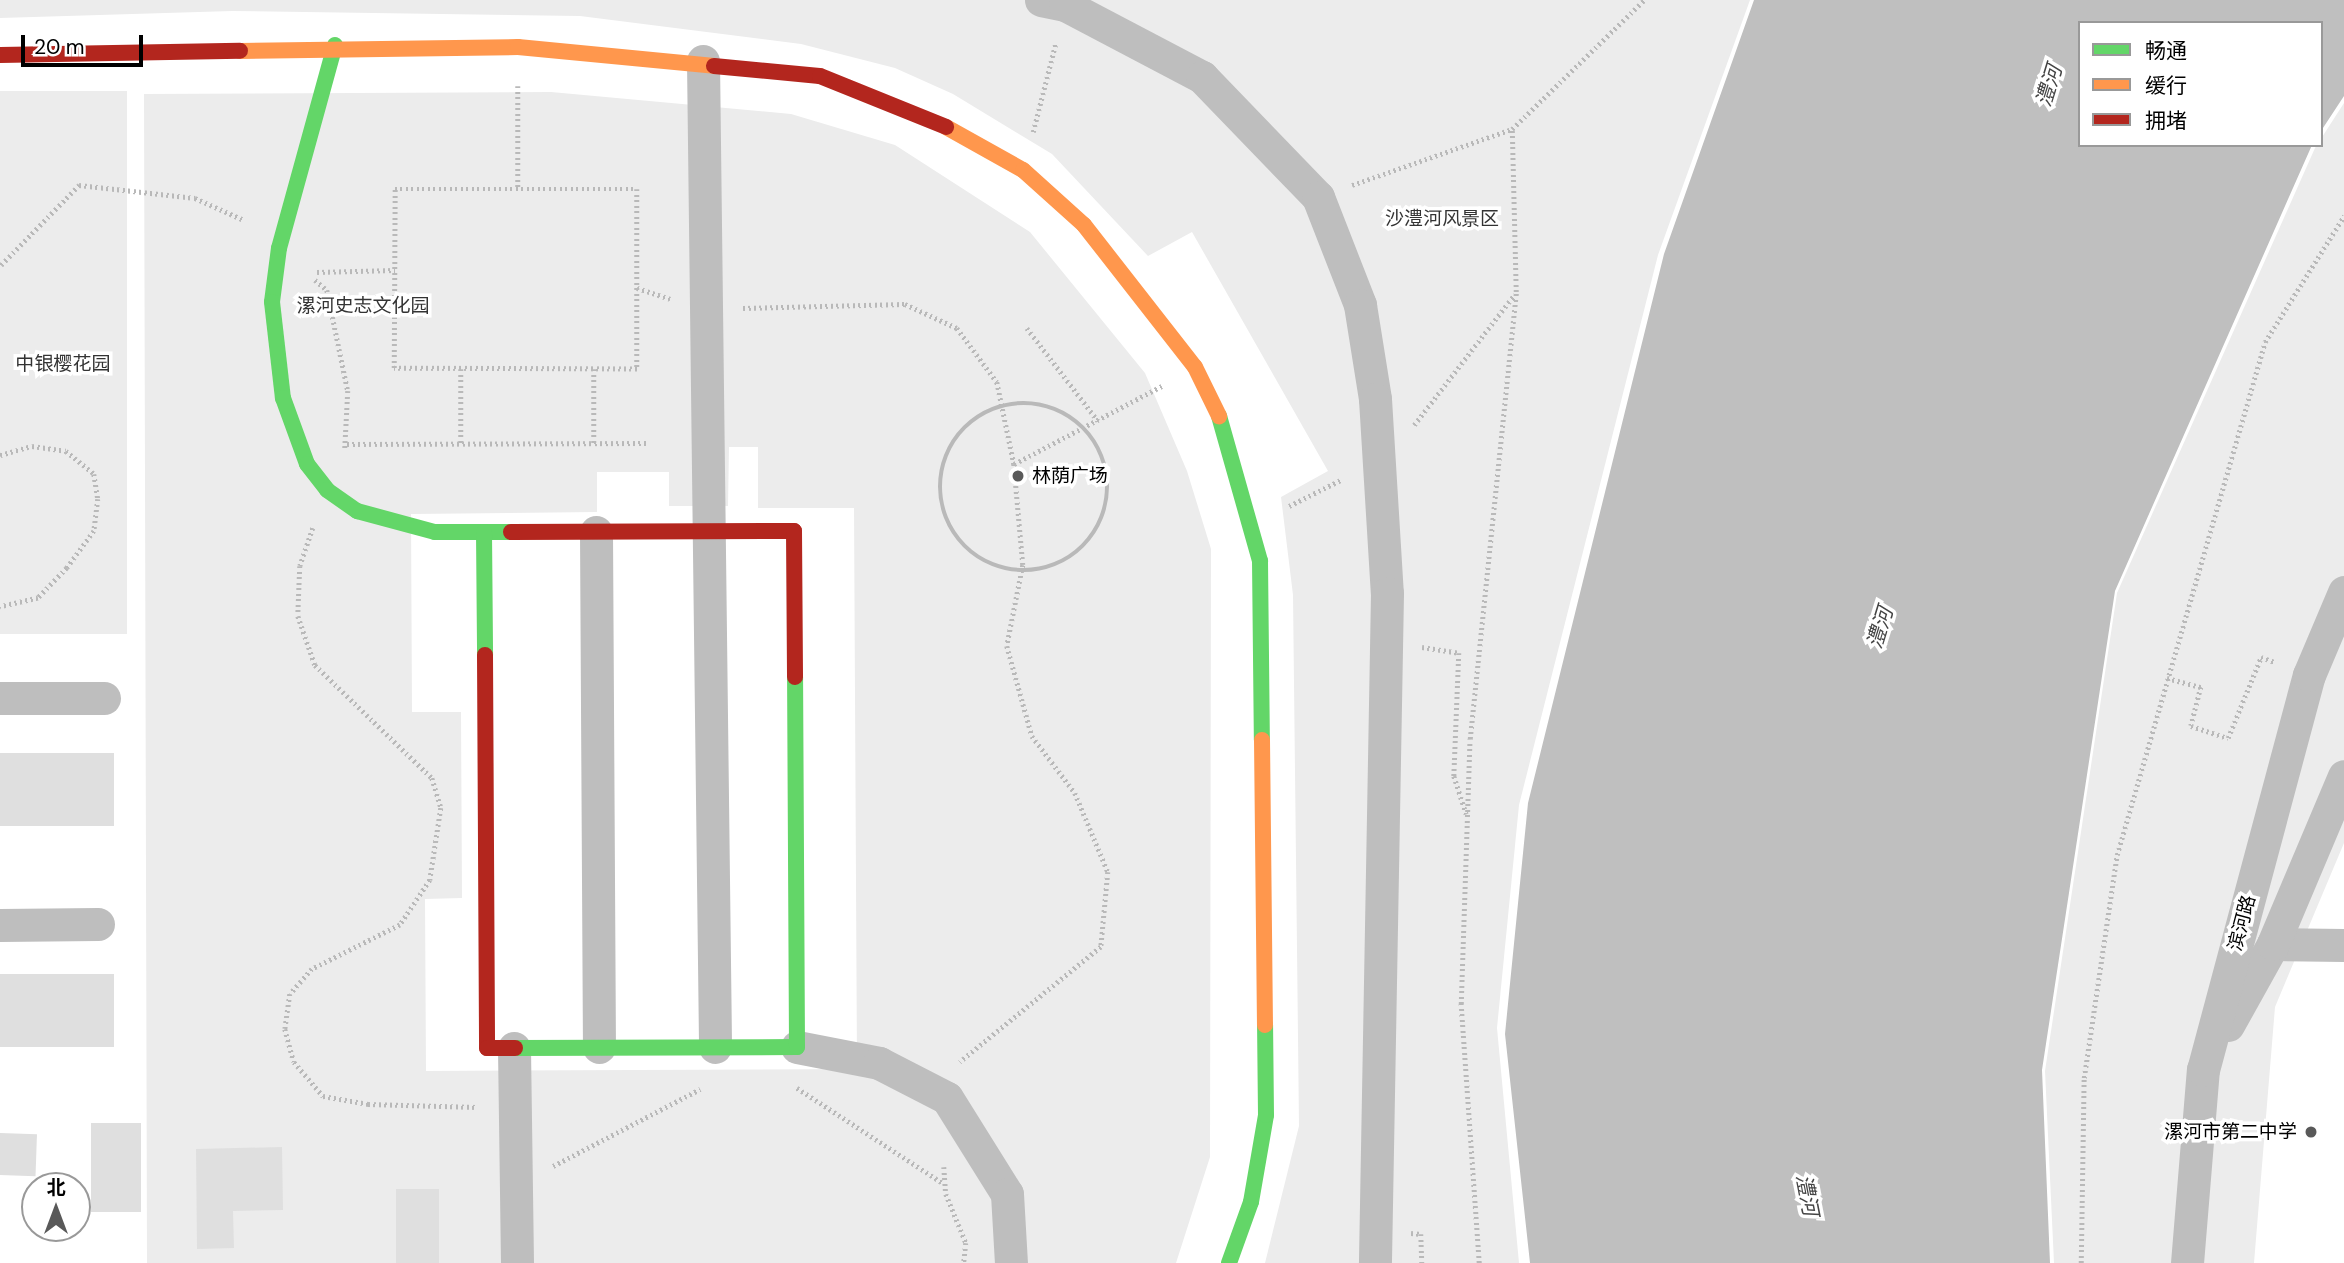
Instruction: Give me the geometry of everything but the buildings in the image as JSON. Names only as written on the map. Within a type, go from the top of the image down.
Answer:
[{"type":"street","points":[[1053,3],[1202,77],[1318,197],[1360,305],[1375,399],[1386,642],[1375,1263]]},
{"type":"street","points":[[335,45],[279,248],[272,302],[283,398],[307,464],[327,490],[357,511],[435,532],[794,531],[797,1046]]},
{"type":"street","points":[[0,55],[335,45],[518,47],[703,61],[820,76],[880,95],[1023,170],[1084,225],[1195,367],[1229,437],[1260,561],[1266,1115],[1251,1202],[1229,1263]]},
{"type":"street","points":[[703,61],[715,1046]]},
{"type":"street","points":[[484,532],[487,1048],[797,1046],[878,1063],[947,1098],[1007,1194],[1011,1263]]},
{"type":"street","points":[[596,532],[600,1047]]},
{"type":"street","name":"滨河路","points":[[2187,1263],[2203,1070],[2309,675],[2344,592]]},
{"type":"street","points":[[0,698],[104,698]]},
{"type":"street","points":[[2203,1070],[2273,944],[2344,776]]},
{"type":"street","points":[[0,925],[98,924]]},
{"type":"street","points":[[2273,944],[2344,945]]},
{"type":"street","points":[[514,1048],[512,1121],[517,1263]]},
{"type":"path","points":[[1318,197],[1512,129],[1644,0]]},
{"type":"path","points":[[1023,170],[1053,3]]},
{"type":"path","points":[[518,47],[518,189]]},
{"type":"path","points":[[1479,1263],[1461,1004],[1468,819],[1517,292],[1512,129]]},
{"type":"path","points":[[0,272],[0,263],[79,185],[195,198],[242,218],[279,248]]},
{"type":"path","points":[[395,188],[518,189],[637,189],[636,369],[394,368],[395,188]]},
{"type":"path","points":[[2081,1263],[2086,1065],[2117,855],[2265,342],[2344,215]]},
{"type":"path","points":[[395,270],[306,273],[327,290],[348,391],[347,444],[327,490],[300,566],[298,616],[315,665],[432,778],[441,808],[430,880],[400,925],[312,969],[290,994],[285,1029],[294,1062],[323,1096],[368,1104],[494,1108],[549,1147],[549,1177]]},
{"type":"path","points":[[637,288],[704,311],[905,304],[957,328],[997,382],[1014,464],[1021,572],[1007,646],[1032,736],[1074,793],[1108,872],[1101,947],[962,1056],[947,1098]]},
{"type":"path","points":[[1027,328],[1098,421]]},
{"type":"path","points":[[1014,464],[1085,429],[1195,367]]},
{"type":"path","points":[[461,369],[461,444]]},
{"type":"path","points":[[594,369],[594,444]]},
{"type":"path","points":[[1002,406],[1052,407],[1085,429],[1106,464],[1104,516],[1072,557],[1021,572],[969,551],[941,501],[941,472],[951,444],[969,423],[1002,406]]},
{"type":"path","points":[[347,444],[646,443]]},
{"type":"path","points":[[0,455],[32,446],[66,451],[94,474],[98,499],[94,531],[67,568],[38,598],[0,607]]},
{"type":"path","points":[[1386,642],[1459,653],[1454,776],[1468,819]]},
{"type":"path","points":[[2167,678],[2201,687],[2191,726],[2228,738],[2261,657],[2309,675]]},
{"type":"path","points":[[789,1083],[943,1183]]},
{"type":"path","points":[[549,1168],[708,1084]]},
{"type":"path","points":[[944,1159],[943,1183],[966,1243],[964,1263]]},
{"type":"green space","name":"沙澧河风景区","points":[[0,0],[1750,0],[1658,255],[1519,805],[1497,1028],[1519,1263],[1265,1263],[1299,1126],[1293,595],[1281,497],[1328,471],[1192,232],[1148,256],[1052,154],[953,94],[895,68],[801,44],[580,16],[232,11],[0,18]]},
{"type":"green space","name":"中银樱花园","points":[[0,91],[127,91],[127,634],[0,634]]},
{"type":"green space","name":"漯河史志文化园","points":[[551,92],[791,114],[895,145],[1030,232],[1145,373],[1187,471],[1211,549],[1210,1157],[1176,1263],[147,1263],[144,94]],"holes":[[[729,447],[758,447],[758,508],[854,508],[857,1069],[426,1071],[425,899],[462,898],[461,712],[412,712],[411,514],[597,512],[597,472],[669,472],[669,506],[728,506]]]},
{"type":"green space","points":[[2344,103],[2344,843],[2275,1007],[2254,1263],[2054,1263],[2045,1071],[2117,593],[2315,148],[2323,147],[2323,136]]},
{"type":"water","name":"澧河","points":[[1754,0],[2344,0],[2344,96],[2323,128],[2323,21],[2078,21],[2078,147],[2311,147],[2115,591],[2042,1070],[2050,1263],[1530,1263],[1505,1034],[1528,803],[1664,254]]},
{"type":"traffic: fast","points":[[335,45],[279,248],[272,302],[283,398],[307,464],[327,490],[357,511],[435,532],[511,532]]},
{"type":"traffic: fast","points":[[1219,416],[1260,561],[1262,740]]},
{"type":"traffic: fast","points":[[484,532],[485,655]]},
{"type":"traffic: fast","points":[[515,1048],[797,1047],[795,677]]},
{"type":"traffic: fast","points":[[1229,1263],[1251,1202],[1266,1115],[1265,1025]]},
{"type":"traffic: slow","points":[[240,51],[518,47],[714,66]]},
{"type":"traffic: slow","points":[[946,127],[1023,170],[1084,225],[1195,367],[1219,416]]},
{"type":"traffic: slow","points":[[1262,740],[1265,1025]]},
{"type":"traffic: jam","points":[[0,55],[240,51]]},
{"type":"traffic: jam","points":[[714,66],[820,76],[946,127]]},
{"type":"traffic: jam","points":[[511,532],[794,531],[795,677]]},
{"type":"traffic: jam","points":[[485,655],[487,1048],[515,1048]]},
{"type":"place","name":"林荫广场","points":[[1018,476]]},
{"type":"place","name":"漯河市第二中学","points":[[2311,1132]]}]
